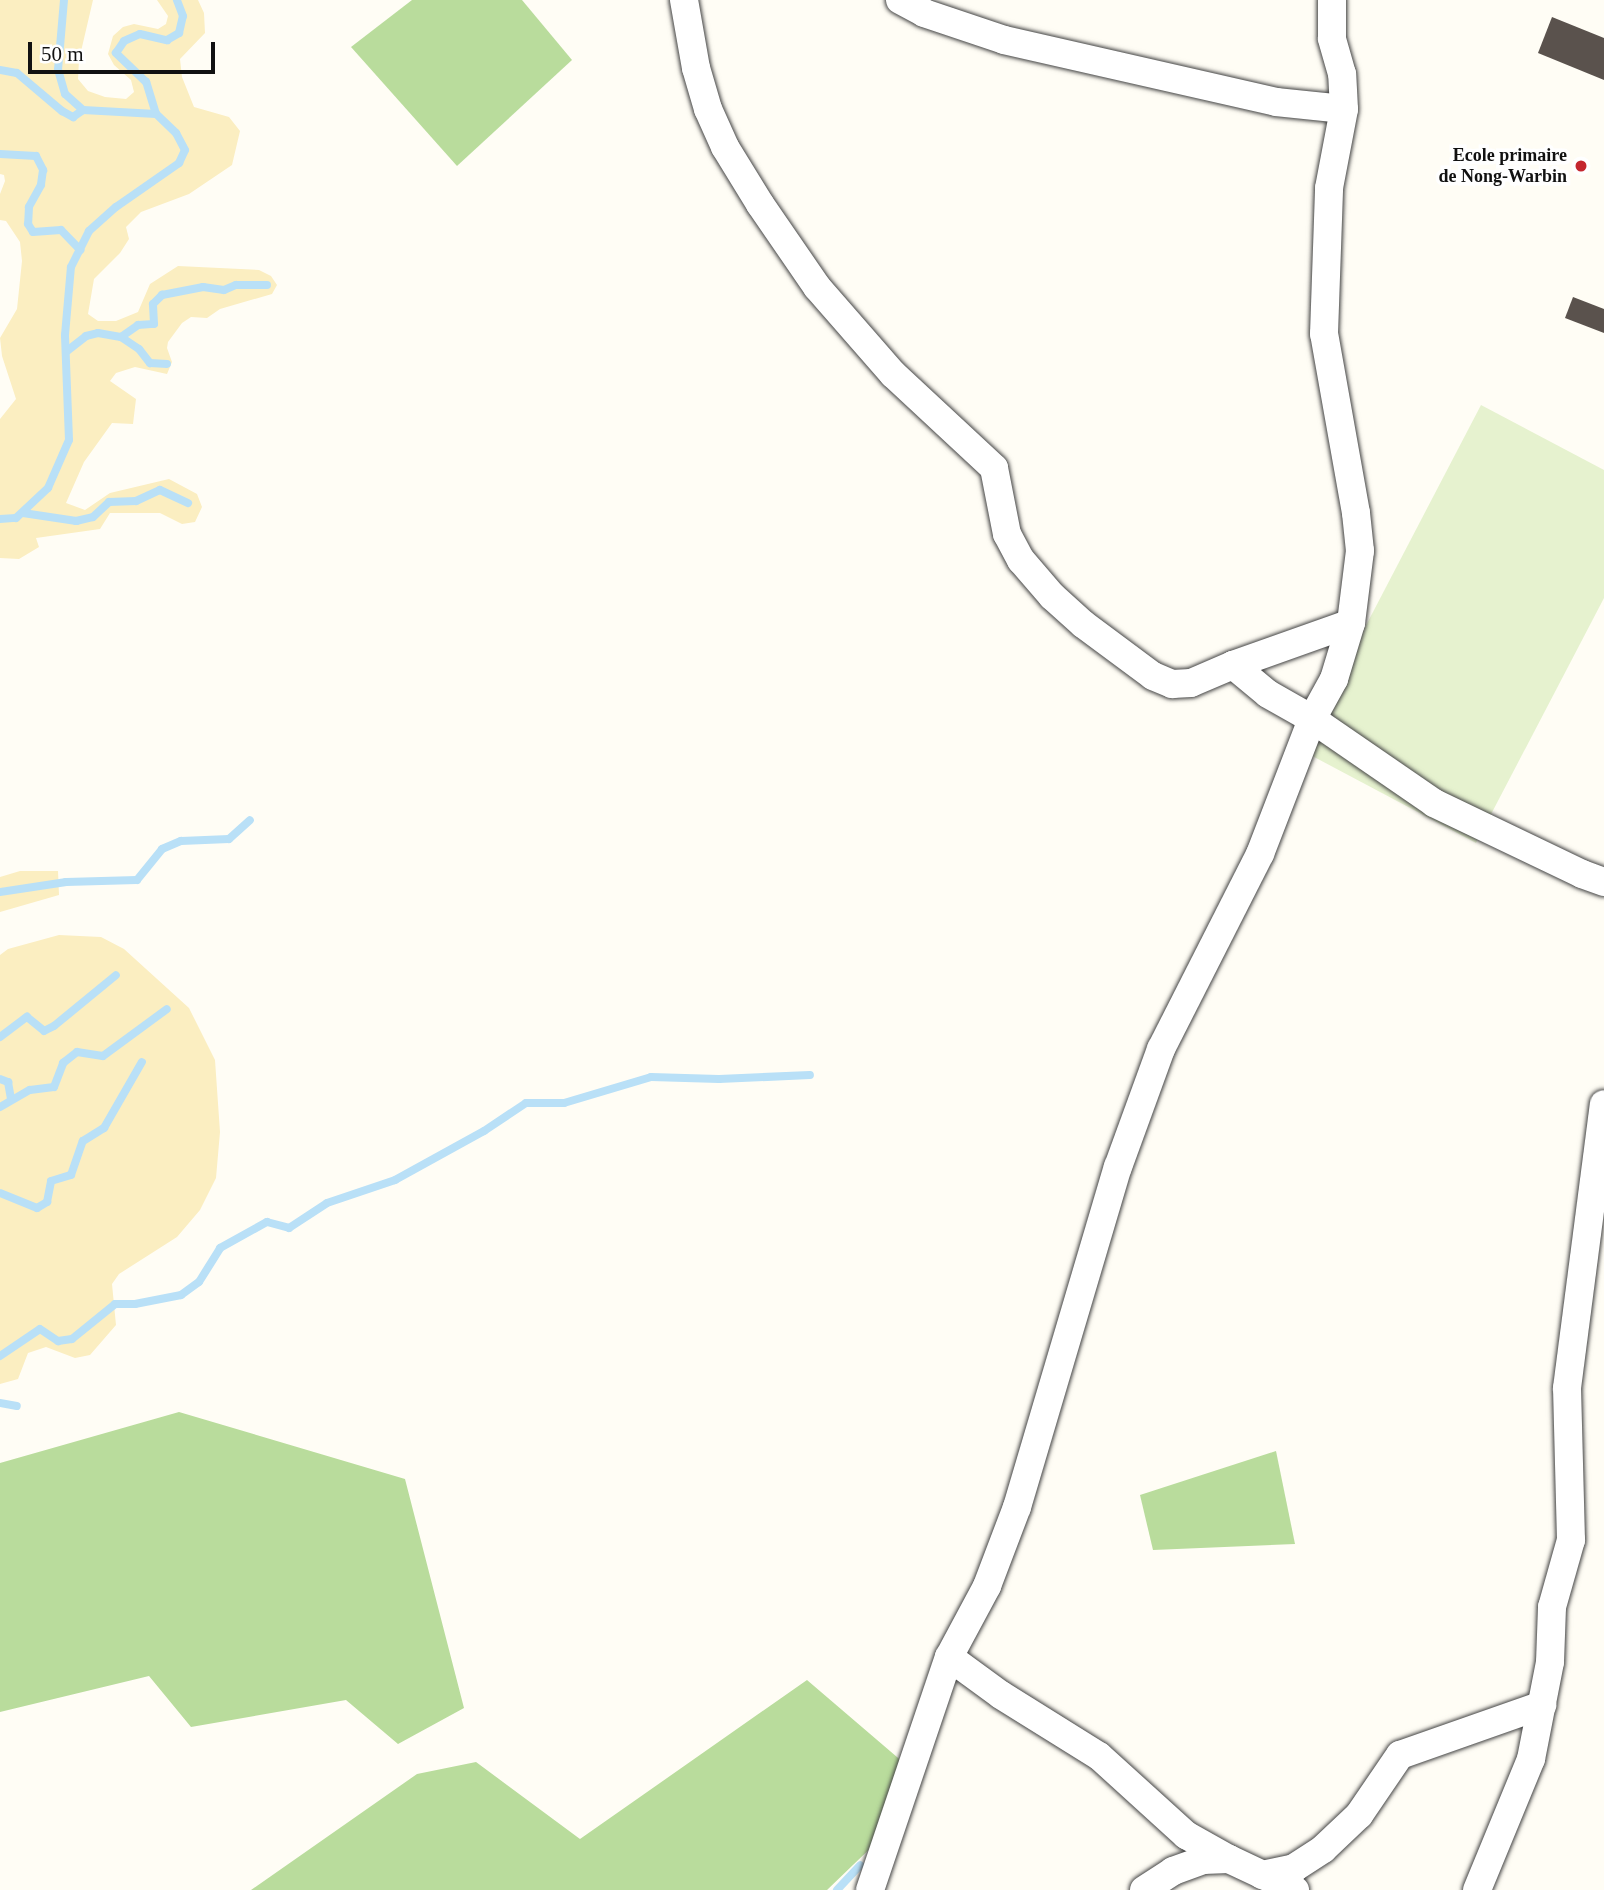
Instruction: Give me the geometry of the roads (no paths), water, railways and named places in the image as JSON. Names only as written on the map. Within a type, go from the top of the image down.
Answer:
[{"type":"street","points":[[684,0],[696,68],[708,110],[725,147],[817,288],[893,374],[994,468],[1007,534],[1021,560],[1052,596],[1083,624],[1153,676],[1172,684],[1191,683],[1233,665],[1351,623]]},
{"type":"street","points":[[900,0],[924,13],[1004,40],[1276,102],[1344,109]]},
{"type":"street","points":[[870,1890],[949,1657],[987,1586],[1017,1507],[1118,1167],[1161,1048],[1259,855],[1312,719],[1334,679],[1351,623],[1360,551],[1356,513],[1324,334],[1329,188],[1344,109],[1342,74],[1332,38],[1332,0]]},
{"type":"street","points":[[1233,665],[1268,694],[1312,719],[1434,803],[1582,874],[1604,881]]},
{"type":"street","points":[[1477,1890],[1531,1759],[1550,1662],[1552,1607],[1571,1540],[1567,1388],[1599,1122],[1604,1104]]},
{"type":"street","points":[[949,1657],[1002,1695],[1099,1756],[1186,1835],[1295,1890]]},
{"type":"street","points":[[1262,1875],[1294,1868],[1323,1849],[1359,1815],[1400,1755],[1542,1705]]},
{"type":"street","points":[[1144,1890],[1173,1871],[1203,1860],[1229,1859]]},
{"type":"waterway","points":[[0,519],[16,518],[48,488],[69,440],[65,335],[71,267],[89,231],[116,207],[179,163],[185,150],[176,133],[156,114],[83,110],[65,94],[58,70],[64,0]]},
{"type":"waterway","points":[[156,114],[146,82],[116,53],[124,41],[140,34],[167,40],[179,33],[183,16],[177,0]]},
{"type":"waterway","points":[[0,70],[17,73],[73,117],[83,110]]},
{"type":"waterway","points":[[0,154],[36,156],[43,170],[41,185],[29,207],[28,224],[33,232],[61,230],[80,250]]},
{"type":"waterway","points":[[67,351],[86,336],[98,333],[121,337],[138,325],[154,324],[153,304],[162,295],[203,287],[224,290],[236,285],[267,285]]},
{"type":"waterway","points":[[121,337],[139,349],[150,363],[167,364]]},
{"type":"waterway","points":[[23,513],[76,521],[93,517],[109,502],[136,501],[160,490],[188,503]]},
{"type":"waterway","points":[[0,892],[66,882],[137,880],[162,849],[181,841],[229,839],[250,820]]},
{"type":"waterway","points":[[0,1037],[27,1017],[44,1031],[54,1026],[116,975]]},
{"type":"waterway","points":[[0,1107],[30,1090],[54,1087],[63,1063],[77,1052],[103,1056],[167,1009]]},
{"type":"waterway","points":[[0,1193],[37,1208],[47,1202],[51,1181],[71,1175],[83,1141],[104,1128],[142,1062]]},
{"type":"waterway","points":[[0,1356],[40,1329],[58,1341],[72,1339],[115,1304],[135,1304],[181,1295],[199,1282],[220,1248],[267,1222],[289,1228],[327,1203],[395,1180],[484,1131],[526,1103],[564,1103],[651,1077],[719,1079],[810,1075]]},
{"type":"waterway","points":[[0,1079],[8,1082],[11,1099]]},
{"type":"waterway","points":[[0,1403],[17,1406]]},
{"type":"waterway","points":[[837,1890],[860,1865]]},
{"type":"place","name":"Ecole primaire de Nong-Warbin","points":[[1581,166]]}]
